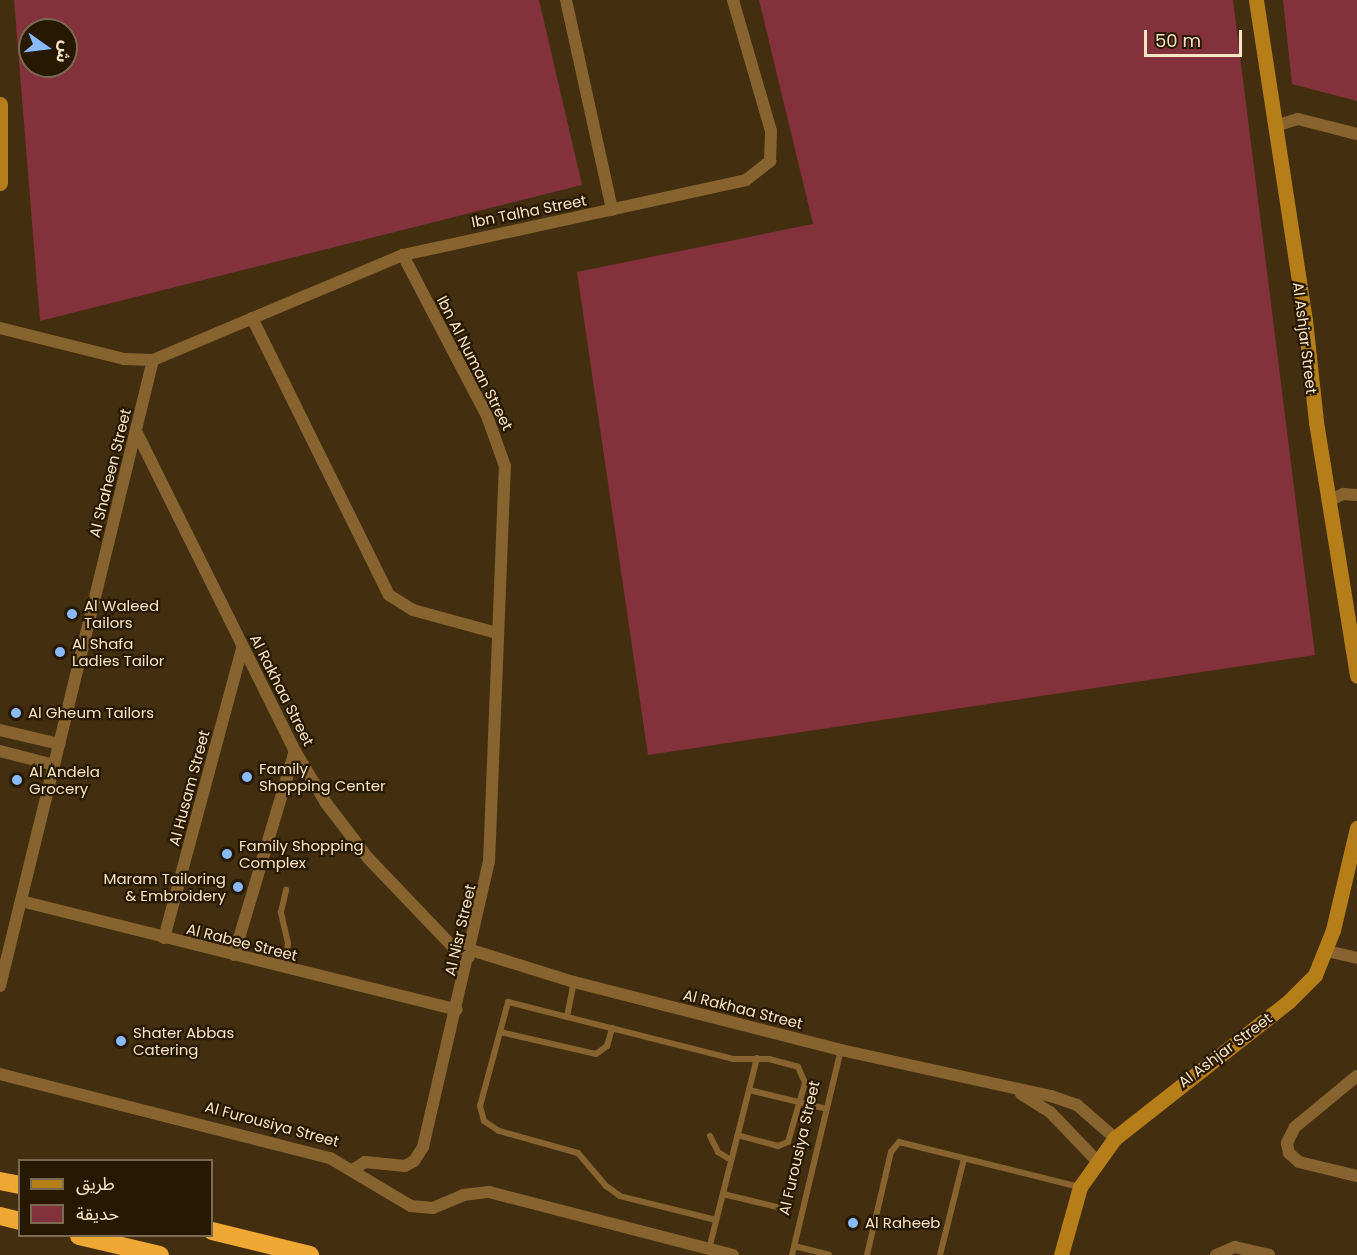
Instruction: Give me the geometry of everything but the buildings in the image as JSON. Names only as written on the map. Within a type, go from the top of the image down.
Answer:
[{"type":"highway","points":[[0,1180],[18,1184]]},
{"type":"highway","points":[[0,1216],[18,1220]]},
{"type":"highway","points":[[213,1231],[310,1255]]},
{"type":"highway","points":[[83,1237],[160,1255]]},
{"type":"street","points":[[566,0],[612,210],[746,180],[770,161],[771,131],[733,0]]},
{"type":"street","name":"Al Ashjar Street","points":[[1256,0],[1328,501],[1357,676]]},
{"type":"street","points":[[0,104],[0,183]]},
{"type":"street","points":[[1275,126],[1298,119],[1357,134]]},
{"type":"street","name":"Ibn Talha Street","points":[[153,360],[403,255],[612,210]]},
{"type":"street","name":"Ibn Al Numan Street","points":[[403,255],[487,416],[505,466],[497,633]]},
{"type":"street","points":[[252,318],[389,595],[413,610],[497,633]]},
{"type":"street","points":[[0,328],[124,359],[153,360]]},
{"type":"street","name":"Al Shaheen Street","points":[[0,986],[153,360]]},
{"type":"street","name":"Al Rakhaa Street","points":[[136,431],[295,751],[352,839],[455,949],[574,982],[841,1050],[1011,1090],[1038,1092],[1077,1105],[1115,1138]]},
{"type":"street","points":[[1328,501],[1343,494],[1357,495]]},
{"type":"street","name":"Al Nisr Street","points":[[354,1169],[365,1162],[405,1166],[419,1155],[426,1140],[489,874],[497,633]]},
{"type":"street","name":"Al Husam Street","points":[[164,938],[243,646]]},
{"type":"street","points":[[0,730],[59,744]]},
{"type":"street","points":[[0,751],[54,765]]},
{"type":"street","points":[[234,955],[295,751]]},
{"type":"street","name":"Al Ashjar Street","points":[[1061,1255],[1080,1187],[1096,1160],[1115,1138],[1289,1001],[1315,975],[1327,951],[1357,828]]},
{"type":"street","name":"Al Rabee Street","points":[[21,901],[457,1010]]},
{"type":"street","points":[[1327,951],[1357,958]]},
{"type":"street","name":"Al Furousiya Street","points":[[0,1074],[306,1151],[354,1169],[392,1197],[411,1206],[433,1208],[463,1195],[489,1192],[733,1255]]},
{"type":"street","points":[[1357,1076],[1295,1127],[1287,1143],[1289,1153],[1299,1162],[1357,1176]]},
{"type":"street","name":"Al Rakhaa Street","points":[[1011,1090],[1050,1112],[1096,1160]]},
{"type":"street","points":[[1216,1255],[1235,1247],[1269,1255]]},
{"type":"lane","points":[[285,968],[288,943],[281,912],[286,890]]},
{"type":"lane","points":[[567,1017],[574,982]]},
{"type":"lane","points":[[716,1220],[621,1196],[606,1186],[578,1153],[488,1125],[480,1106],[508,1002],[734,1059],[757,1058],[794,1065],[802,1071],[805,1083],[785,1144],[738,1135]]},
{"type":"lane","points":[[500,1032],[596,1054],[607,1046],[612,1028]]},
{"type":"lane","name":"Al Furousiya Street","points":[[792,1255],[841,1050]]},
{"type":"lane","points":[[709,1248],[757,1058]]},
{"type":"lane","points":[[749,1090],[827,1109]]},
{"type":"lane","points":[[710,1136],[718,1152],[731,1160]]},
{"type":"lane","points":[[867,1255],[895,1144],[1080,1187]]},
{"type":"lane","points":[[940,1255],[964,1159]]},
{"type":"lane","points":[[723,1194],[777,1207]]},
{"type":"lane","points":[[794,1246],[829,1255]]},
{"type":"green space","points":[[14,0],[539,0],[582,185],[40,321],[20,78],[78,78],[78,18],[18,18],[18,49]]},
{"type":"green space","points":[[759,0],[1233,0],[1315,655],[648,755],[577,272],[813,224]]},
{"type":"green space","points":[[1283,0],[1357,0],[1357,101],[1292,84]]},
{"type":"place","name":"Al Waleed Tailors","points":[[72,614]]},
{"type":"place","name":"Al Shafa Ladies Tailor","points":[[60,652]]},
{"type":"place","name":"Al Gheum Tailors","points":[[16,713]]},
{"type":"place","name":"Family Shopping Center","points":[[247,777]]},
{"type":"place","name":"Al Andela Grocery","points":[[17,780]]},
{"type":"place","name":"Family Shopping Complex","points":[[227,854]]},
{"type":"place","name":"Maram Tailoring & Embroidery","points":[[238,887]]},
{"type":"place","name":"Shater Abbas Catering","points":[[121,1041]]},
{"type":"place","name":"Al Raheeb","points":[[853,1223]]}]
